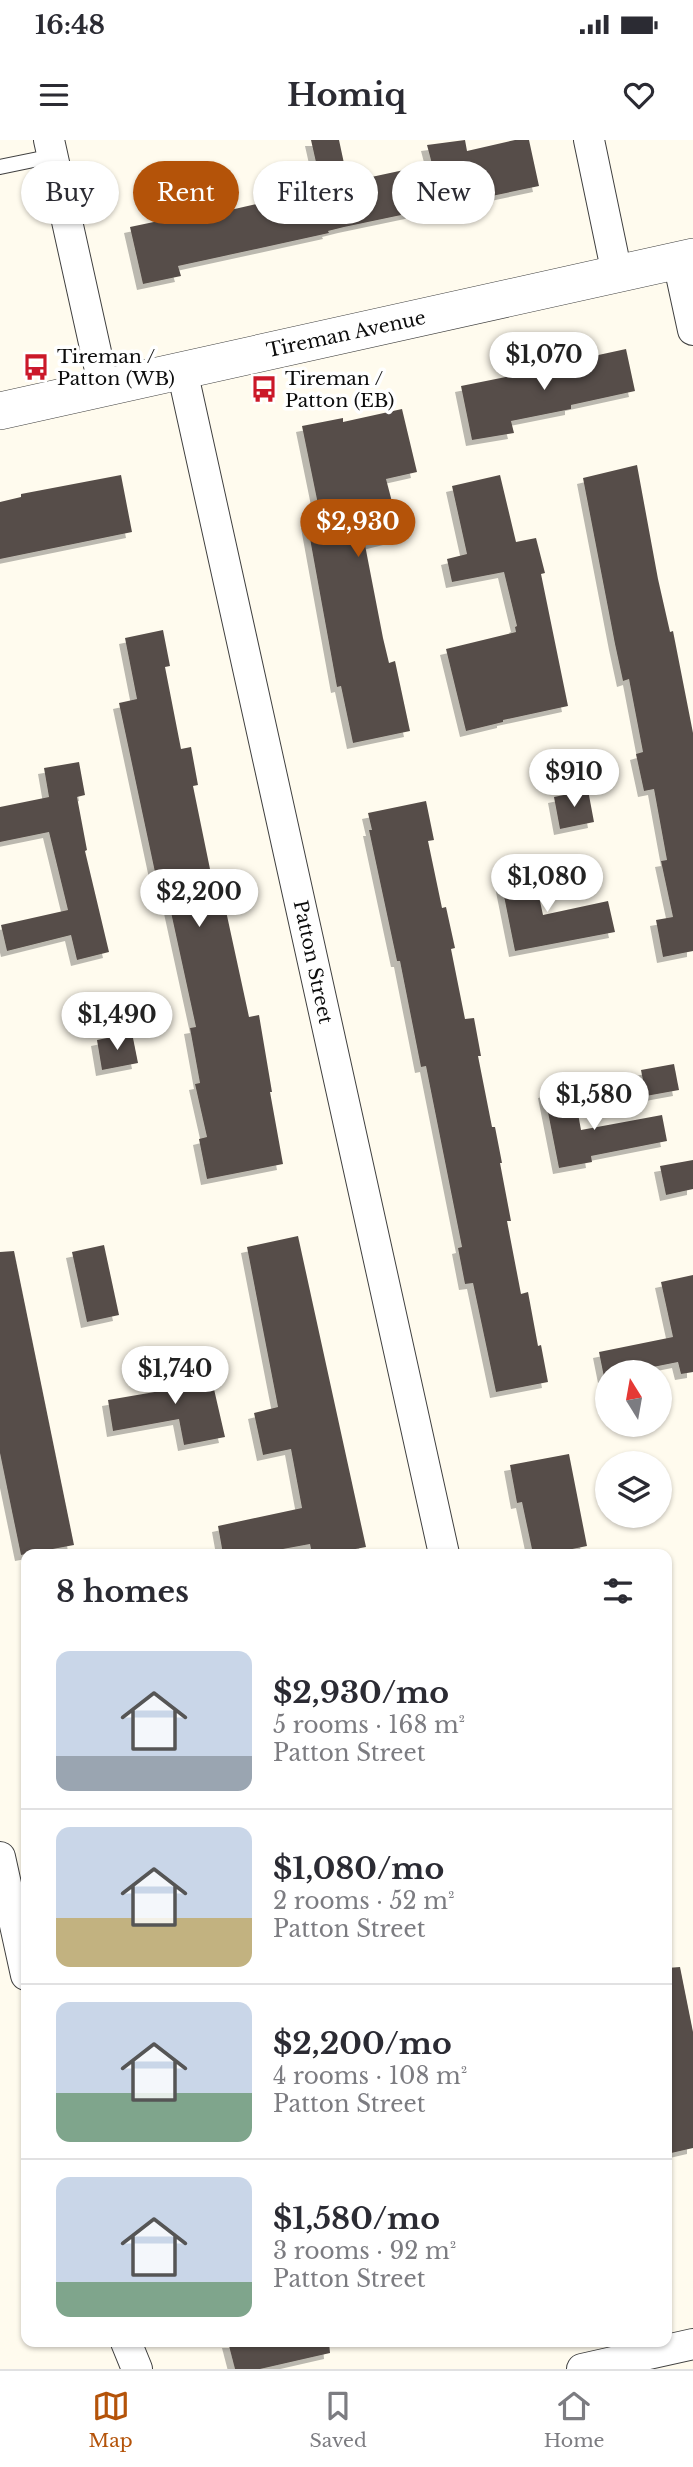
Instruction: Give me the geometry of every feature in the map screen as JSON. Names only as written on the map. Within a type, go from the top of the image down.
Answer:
[{"type":"street","points":[[589,140],[617,274]]},
{"type":"street","points":[[51,148],[104,388]]},
{"type":"street","points":[[685,259],[693,330]]},
{"type":"street","name":"Tireman Avenue","points":[[0,411],[685,259]]},
{"type":"street","name":"Patton Street","points":[[182,370],[443,1549]]},
{"type":"street","points":[[0,1857],[21,1952]]},
{"type":"street","points":[[582,2369],[622,2357],[693,2344]]},
{"type":"street","points":[[128,2347],[137,2369]]},
{"type":"lane","points":[[0,167],[51,148]]},
{"type":"building","points":[[311,140],[339,140],[344,161],[316,161]]},
{"type":"building","points":[[465,140],[467,151],[515,140],[529,140],[539,186],[495,195],[495,161],[431,161],[427,145]]},
{"type":"building","points":[[392,173],[392,217],[378,220],[378,176]]},
{"type":"building","points":[[253,205],[253,224],[358,224],[328,231],[329,233],[178,266],[181,276],[143,284],[130,227],[144,224],[239,224],[239,208]]},
{"type":"building","points":[[626,349],[635,391],[571,405],[571,409],[511,421],[514,433],[472,440],[461,386],[580,362],[580,359]]},
{"type":"building","points":[[402,409],[417,472],[386,479],[401,536],[365,545],[389,663],[395,661],[410,731],[353,743],[341,686],[337,687],[307,522],[321,519],[302,426],[343,418],[343,422]]},
{"type":"building","points":[[637,465],[658,579],[670,632],[673,631],[693,733],[693,951],[663,957],[656,920],[673,917],[661,861],[667,860],[654,789],[644,791],[636,754],[643,752],[629,679],[623,681],[583,478]]},
{"type":"building","points":[[121,475],[132,532],[0,559],[0,502],[21,497],[21,494]]},
{"type":"building","points":[[500,475],[516,542],[536,538],[545,573],[541,574],[568,706],[466,731],[446,649],[516,632],[517,626],[504,572],[452,582],[447,559],[467,554],[452,486]]},
{"type":"building","points":[[163,630],[170,666],[165,667],[181,749],[191,747],[198,785],[193,786],[219,913],[226,911],[249,1017],[259,1015],[283,1164],[207,1179],[199,1139],[207,1137],[195,1084],[200,1083],[190,1028],[196,1027],[169,903],[162,905],[119,703],[137,699],[125,638]]},
{"type":"building","points":[[79,762],[85,795],[77,797],[87,850],[85,851],[109,952],[77,960],[71,935],[7,951],[1,925],[68,910],[49,832],[0,842],[0,807],[49,797],[44,768]]},
{"type":"building","points":[[588,790],[594,822],[560,829],[554,797]]},
{"type":"building","points":[[426,801],[434,840],[428,841],[442,908],[446,907],[455,948],[451,949],[465,1019],[474,1018],[481,1056],[478,1056],[502,1163],[511,1221],[507,1221],[521,1294],[528,1292],[548,1382],[496,1392],[473,1283],[465,1284],[458,1248],[462,1247],[426,1066],[421,1067],[400,961],[397,961],[369,830],[372,830],[368,813]]},
{"type":"building","points":[[532,864],[543,915],[608,901],[615,932],[515,951],[499,871]]},
{"type":"building","points":[[132,1033],[138,1063],[102,1070],[97,1040]]},
{"type":"building","points":[[674,1064],[679,1090],[646,1096],[641,1070]]},
{"type":"building","points":[[573,1086],[581,1130],[662,1115],[667,1141],[591,1156],[592,1162],[559,1168],[544,1092]]},
{"type":"building","points":[[693,1160],[693,1189],[666,1195],[660,1166]]},
{"type":"building","points":[[298,1236],[366,1547],[311,1549],[310,1544],[283,1549],[222,1549],[218,1526],[302,1508],[291,1449],[263,1455],[254,1413],[278,1407],[247,1247]]},
{"type":"building","points":[[104,1245],[119,1315],[87,1322],[72,1252]]},
{"type":"building","points":[[14,1251],[74,1545],[53,1549],[21,1549],[21,1555],[0,1453],[0,1252]]},
{"type":"building","points":[[693,1275],[693,1372],[681,1374],[678,1362],[672,1363],[672,1360],[601,1360],[599,1352],[673,1337],[661,1282]]},
{"type":"building","points":[[208,1363],[225,1437],[184,1445],[179,1419],[113,1431],[108,1400],[172,1389],[169,1371]]},
{"type":"building","points":[[569,1454],[587,1546],[572,1549],[532,1549],[522,1502],[517,1503],[510,1465]]},
{"type":"building","points":[[680,1967],[693,2032],[693,2148],[672,2153],[672,1968]]},
{"type":"building","points":[[229,2347],[329,2347],[330,2353],[260,2369],[235,2369]]},
{"type":"place","name":"Tireman / Patton (WB)","points":[[36,367]]},
{"type":"place","name":"Tireman / Patton (EB)","points":[[264,389]]}]
